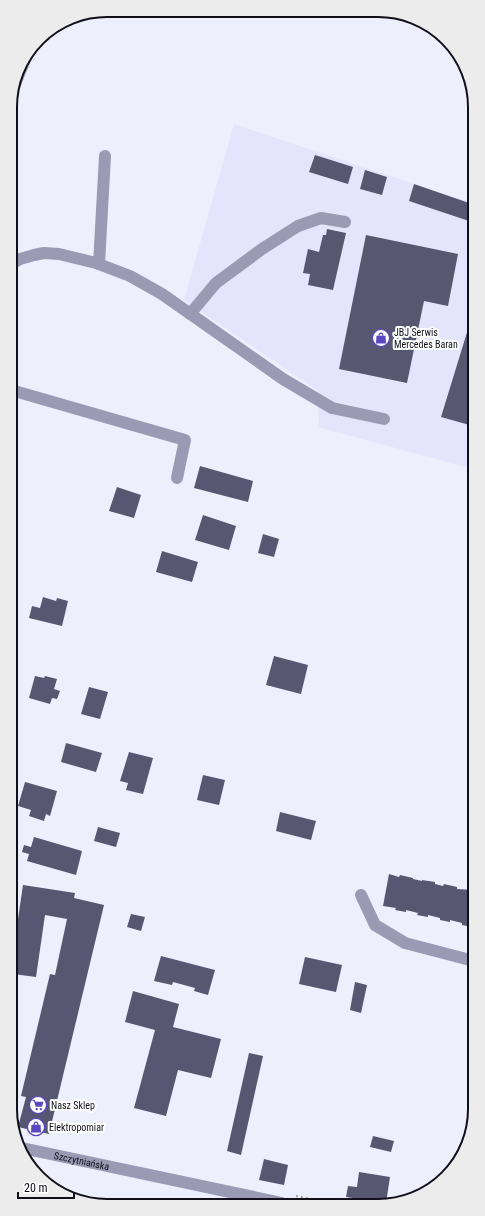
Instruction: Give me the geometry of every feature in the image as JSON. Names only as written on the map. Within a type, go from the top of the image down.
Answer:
[{"type":"street","points":[[99,264],[105,156]]},
{"type":"street","points":[[190,314],[216,283],[262,249],[298,226],[321,218],[345,222]]},
{"type":"street","points":[[17,261],[44,253],[59,254],[99,264],[130,276],[142,282],[190,314],[284,379],[332,408],[384,419]]},
{"type":"street","points":[[17,392],[185,440],[177,478]]},
{"type":"street","points":[[361,895],[375,925],[405,943],[468,959]]},
{"type":"street","name":"Szczytniańska","points":[[27,1149],[263,1199]]},
{"type":"shaded area","points":[[234,124],[468,202],[468,468],[318,427],[319,417],[317,390],[184,300]]},
{"type":"building","points":[[315,155],[353,167],[348,184],[309,172]]},
{"type":"building","points":[[365,170],[387,177],[382,195],[360,189]]},
{"type":"building","points":[[414,184],[468,203],[468,221],[409,201]]},
{"type":"building","points":[[327,229],[346,233],[333,290],[308,285],[310,274],[303,273],[308,249],[319,252],[323,235],[326,235]]},
{"type":"building","name":"JBJ Serwis Mercedes Baran","points":[[366,235],[458,254],[448,306],[424,301],[407,383],[339,369]]},
{"type":"building","points":[[468,329],[468,425],[441,417]]},
{"type":"building","points":[[200,466],[253,481],[248,502],[194,488]]},
{"type":"building","points":[[117,487],[141,495],[134,518],[109,511]]},
{"type":"building","points":[[203,515],[236,526],[229,550],[195,540]]},
{"type":"building","points":[[263,534],[279,539],[274,557],[258,553]]},
{"type":"building","points":[[162,551],[198,562],[192,582],[156,572]]},
{"type":"building","points":[[43,597],[56,601],[57,598],[68,601],[62,626],[29,618],[32,606],[40,608]]},
{"type":"building","points":[[274,656],[308,665],[301,694],[266,685]]},
{"type":"building","points":[[35,676],[44,678],[45,676],[57,679],[54,689],[60,691],[57,699],[52,698],[50,704],[29,698]]},
{"type":"building","points":[[89,687],[108,692],[100,719],[81,714]]},
{"type":"building","points":[[66,743],[102,753],[96,772],[61,762]]},
{"type":"building","points":[[129,752],[153,758],[143,794],[126,790],[128,783],[120,781]]},
{"type":"building","points":[[203,775],[225,780],[219,805],[197,800]]},
{"type":"building","points":[[25,782],[57,791],[50,816],[46,814],[44,821],[29,816],[31,810],[18,806]]},
{"type":"building","points":[[280,812],[316,821],[311,840],[276,831]]},
{"type":"building","points":[[98,827],[120,833],[116,847],[94,841]]},
{"type":"building","points":[[34,837],[82,851],[76,875],[27,861],[29,854],[22,852],[24,845],[31,847]]},
{"type":"building","points":[[389,874],[399,877],[400,875],[422,881],[435,882],[435,884],[443,886],[444,884],[457,887],[457,889],[468,890],[468,926],[450,920],[450,922],[440,920],[440,918],[428,915],[428,917],[417,915],[418,913],[406,910],[406,912],[395,910],[396,908],[383,906]]},
{"type":"building","points":[[23,885],[75,893],[74,898],[104,905],[49,1134],[19,1127],[26,1097],[21,1096],[50,974],[55,975],[67,919],[45,915],[36,977],[17,975],[17,926]]},
{"type":"building","points":[[131,914],[145,917],[141,931],[127,927]]},
{"type":"building","points":[[161,956],[215,970],[208,995],[194,991],[195,988],[173,982],[172,985],[154,981]]},
{"type":"building","points":[[305,957],[342,965],[336,992],[299,984]]},
{"type":"building","points":[[355,982],[367,985],[361,1013],[350,1010]]},
{"type":"building","points":[[133,991],[179,1004],[173,1027],[221,1039],[211,1078],[178,1070],[166,1116],[134,1108],[155,1030],[125,1022]]},
{"type":"building","points":[[249,1053],[263,1056],[241,1155],[227,1151]]},
{"type":"building","points":[[373,1136],[394,1141],[391,1152],[370,1147]]},
{"type":"building","points":[[264,1159],[288,1165],[284,1185],[259,1180]]},
{"type":"building","points":[[359,1172],[390,1177],[387,1198],[359,1199],[346,1197],[348,1186],[357,1187]]},
{"type":"place","name":"JBJ Serwis Mercedes Baran","points":[[381,338]]},
{"type":"place","name":"Nasz Sklep","points":[[38,1105]]},
{"type":"place","name":"Elektropomiar","points":[[36,1127]]}]
